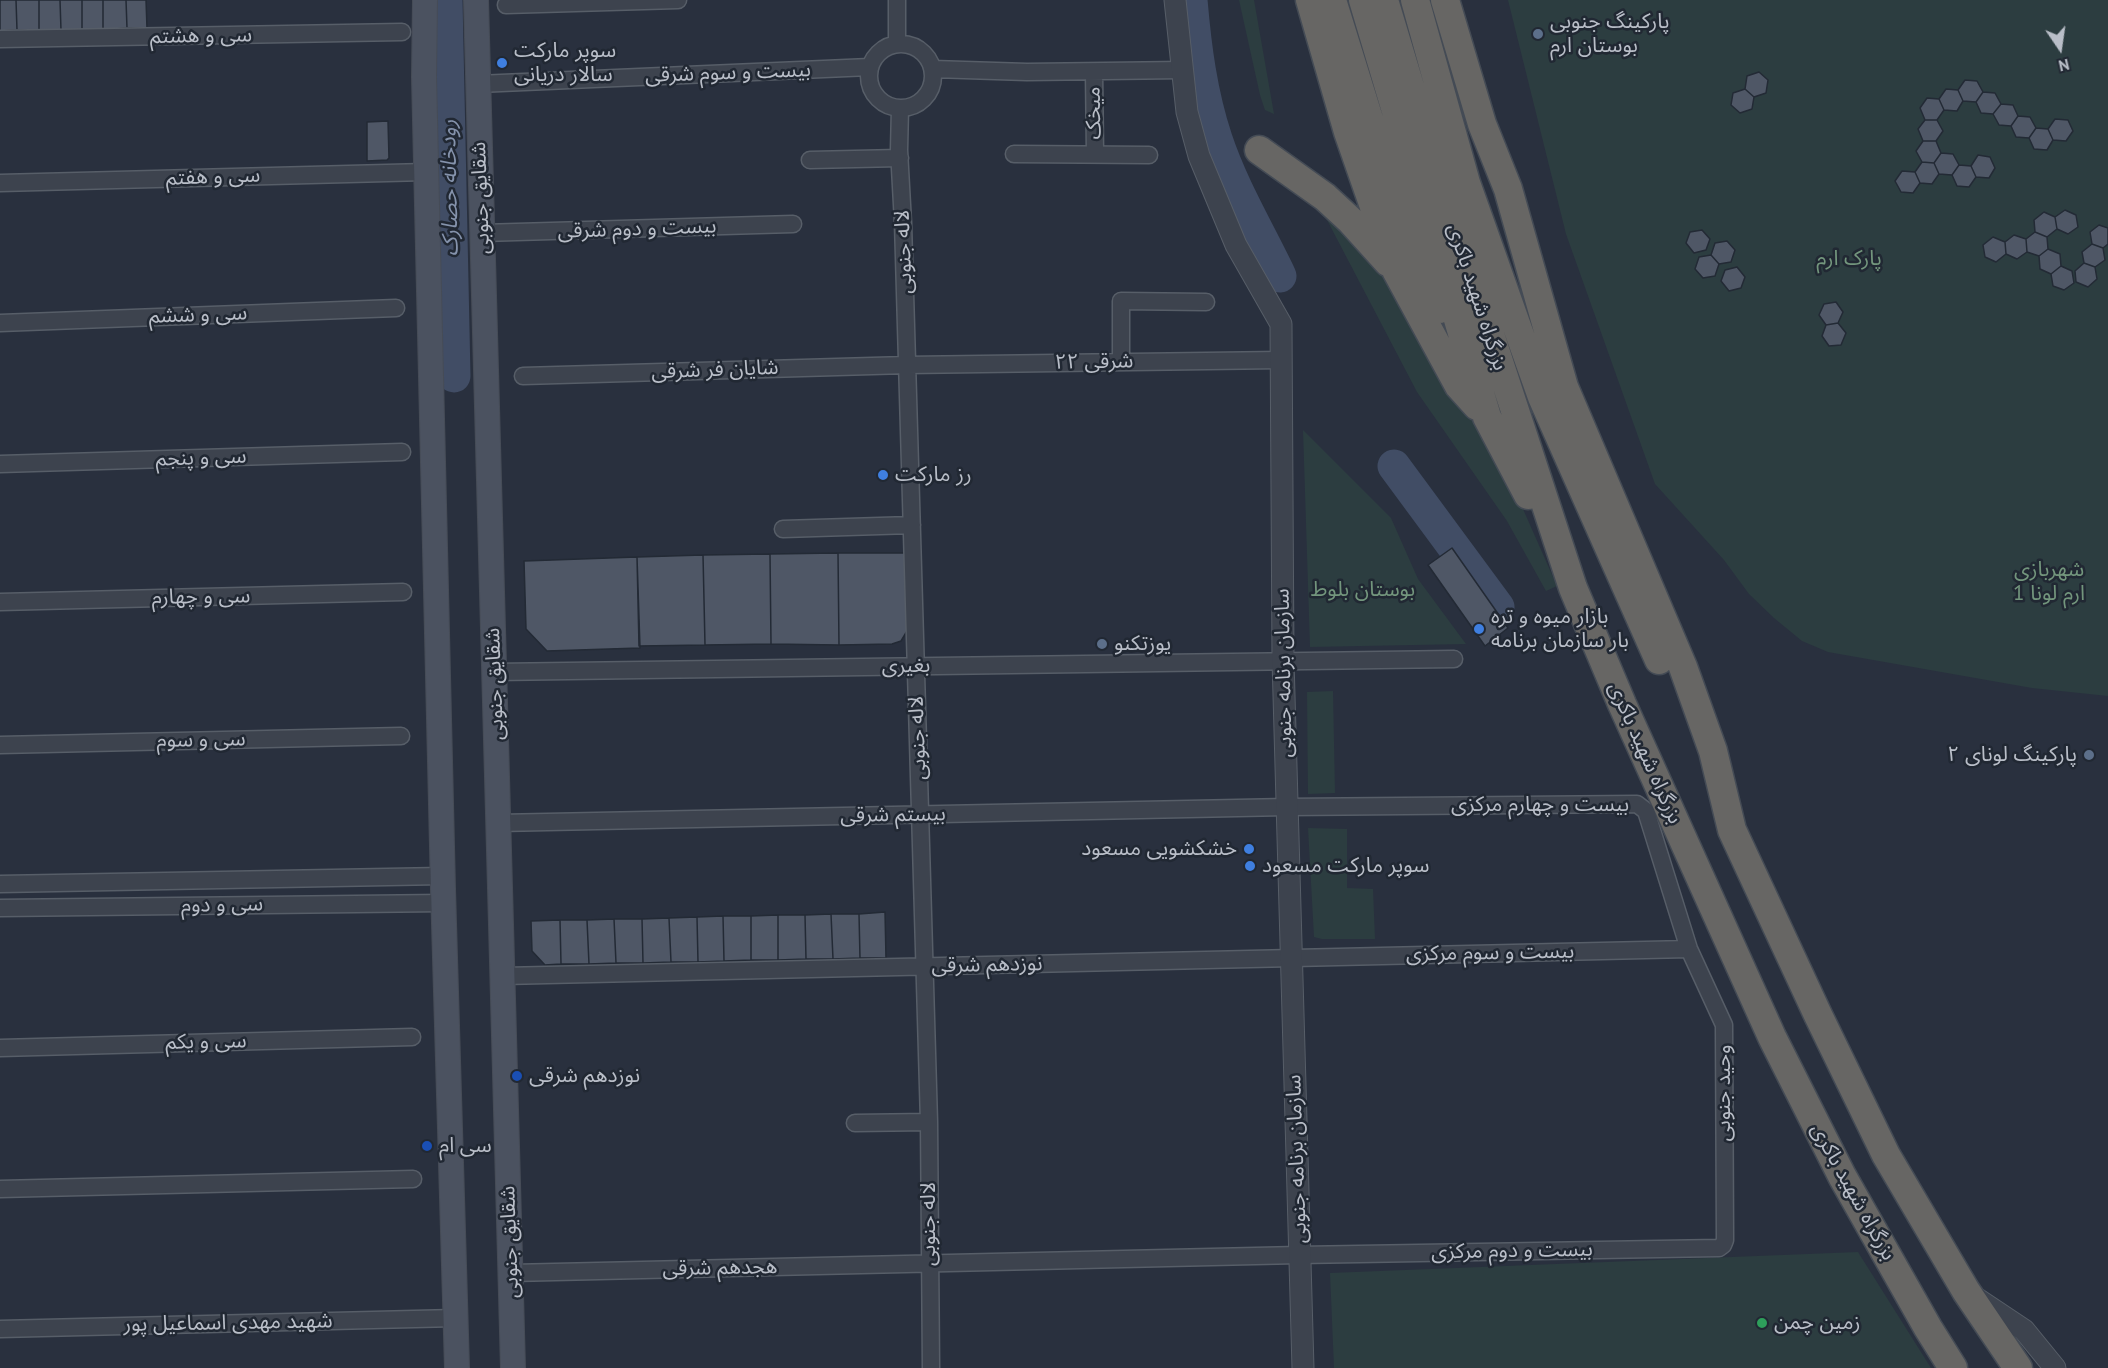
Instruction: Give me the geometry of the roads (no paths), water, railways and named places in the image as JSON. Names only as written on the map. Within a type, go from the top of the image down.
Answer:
[{"type":"highway","points":[[1310,0],[1348,132],[1396,270],[1459,386],[1487,417]]},
{"type":"highway","points":[[1332,0],[1368,116],[1431,295],[1448,325],[1487,417],[1566,568]]},
{"type":"highway","points":[[1363,0],[1487,417]]},
{"type":"highway","name":"بزرگراه شهید باکری","points":[[1384,0],[1421,123],[1566,568],[1622,704],[1772,1038],[1842,1176],[1953,1368]]},
{"type":"highway","points":[[1414,0],[1466,183],[1542,397],[1732,830],[1818,1015],[1887,1155],[1966,1291],[2018,1368]]},
{"type":"highway","points":[[1445,0],[1482,124],[1508,189],[1564,387],[1683,667],[1713,751],[1732,830]]},
{"type":"highway","points":[[1463,0],[1500,140],[1508,189]]},
{"type":"highway","points":[[1259,150],[1325,197],[1351,221],[1396,270]]},
{"type":"main road","points":[[425,0],[433,903],[457,1368]]},
{"type":"main road","name":"شقایق جنوبی","points":[[476,0],[513,1368]]},
{"type":"street","points":[[506,5],[678,0]]},
{"type":"street","points":[[897,0],[897,44]]},
{"type":"street","name":"سازمان برنامه جنوبی","points":[[1175,0],[1187,112],[1199,156],[1236,245],[1281,324],[1283,660],[1303,1368]]},
{"type":"street","name":"سی و هشتم","points":[[0,39],[402,32]]},
{"type":"street","points":[[897,44],[907,44],[924,53],[933,69],[931,88],[926,97],[910,107],[900,108],[882,102],[870,87],[870,67],[880,51],[897,44]]},
{"type":"street","name":"بیست و سوم شرقی","points":[[478,84],[870,67]]},
{"type":"street","points":[[933,69],[1027,72],[1183,70]]},
{"type":"street","name":"میخک","points":[[1094,72],[1095,154]]},
{"type":"street","name":"لاله جنوبی","points":[[900,108],[929,1122],[932,1368]]},
{"type":"street","name":"میخک","points":[[1014,154],[1149,155]]},
{"type":"street","points":[[810,159],[900,158]]},
{"type":"street","name":"سی و هفتم","points":[[0,183],[426,172]]},
{"type":"street","name":"بیست و دوم شرقی","points":[[482,233],[793,224]]},
{"type":"street","points":[[1121,361],[1121,301],[1206,302]]},
{"type":"street","name":"سی و ششم","points":[[0,322],[396,308]]},
{"type":"street","name":"۲۲ شرقی","points":[[907,365],[1281,360]]},
{"type":"street","name":"شایان فر شرقی","points":[[523,376],[907,365]]},
{"type":"street","name":"سی و پنجم","points":[[0,464],[402,452]]},
{"type":"street","points":[[783,529],[912,525]]},
{"type":"street","name":"سی و چهارم","points":[[0,602],[403,592]]},
{"type":"street","name":"بغیری","points":[[494,672],[1454,659]]},
{"type":"street","name":"سی و سوم","points":[[0,745],[401,736]]},
{"type":"street","name":"بیست و چهارم مرکزی","points":[[1287,807],[1637,804],[1646,811],[1689,949]]},
{"type":"street","name":"بیستم شرقی","points":[[498,823],[1287,807]]},
{"type":"street","name":"سی و دوم","points":[[0,884],[434,876]]},
{"type":"street","points":[[257,879],[257,905]]},
{"type":"street","name":"سی و دوم","points":[[0,908],[433,903]]},
{"type":"street","name":"بیست و سوم مرکزی","points":[[1291,958],[1689,949]]},
{"type":"street","name":"وحید جنوبی","points":[[1689,949],[1724,1024],[1723,1245]]},
{"type":"street","name":"نوزدهم شرقی","points":[[503,976],[1291,958]]},
{"type":"street","name":"سی و یکم","points":[[0,1048],[412,1037]]},
{"type":"street","points":[[855,1123],[929,1122]]},
{"type":"street","points":[[0,1189],[413,1179]]},
{"type":"street","name":"بیست و دوم مرکزی","points":[[929,1263],[1299,1254],[1719,1248],[1723,1245]]},
{"type":"street","name":"هجدهم شرقی","points":[[511,1274],[929,1263]]},
{"type":"street","points":[[1966,1291],[2024,1330],[2055,1368]]},
{"type":"street","name":"شهید مهدی اسماعیل پور","points":[[0,1329],[456,1318]]},
{"type":"waterway","name":"رودخانه حصارک","points":[[446,0],[454,376]]},
{"type":"waterway","points":[[1191,0],[1199,70],[1216,139],[1237,191],[1280,276]]},
{"type":"waterway","points":[[1394,466],[1498,607]]},
{"type":"place","name":"پارکینگ جنوبی بوستان ارم","points":[[1538,34]]},
{"type":"place","name":"سوپر مارکت سالار دریانی","points":[[502,63]]},
{"type":"place","name":"رز مارکت","points":[[883,475]]},
{"type":"place","name":"بازار میوه و تره بار سازمان برنامه","points":[[1479,629]]},
{"type":"place","name":"یوزتکنو","points":[[1102,644]]},
{"type":"place","name":"پارکینگ لونای ۲","points":[[2089,755]]},
{"type":"place","name":"خشکشویی مسعود","points":[[1249,849]]},
{"type":"place","name":"سوپر مارکت مسعود","points":[[1250,866]]},
{"type":"place","name":"نوزدهم شرقی","points":[[517,1076]]},
{"type":"place","name":"سی ام","points":[[427,1146]]},
{"type":"place","name":"زمین چمن","points":[[1762,1323]]},
{"type":"park label","name":"پارک ارم","points":[[1849,259]]},
{"type":"park label","name":"شهربازی ارم لونا 1","points":[[2049,582]]},
{"type":"park label","name":"بوستان بلوط","points":[[1363,590]]}]
